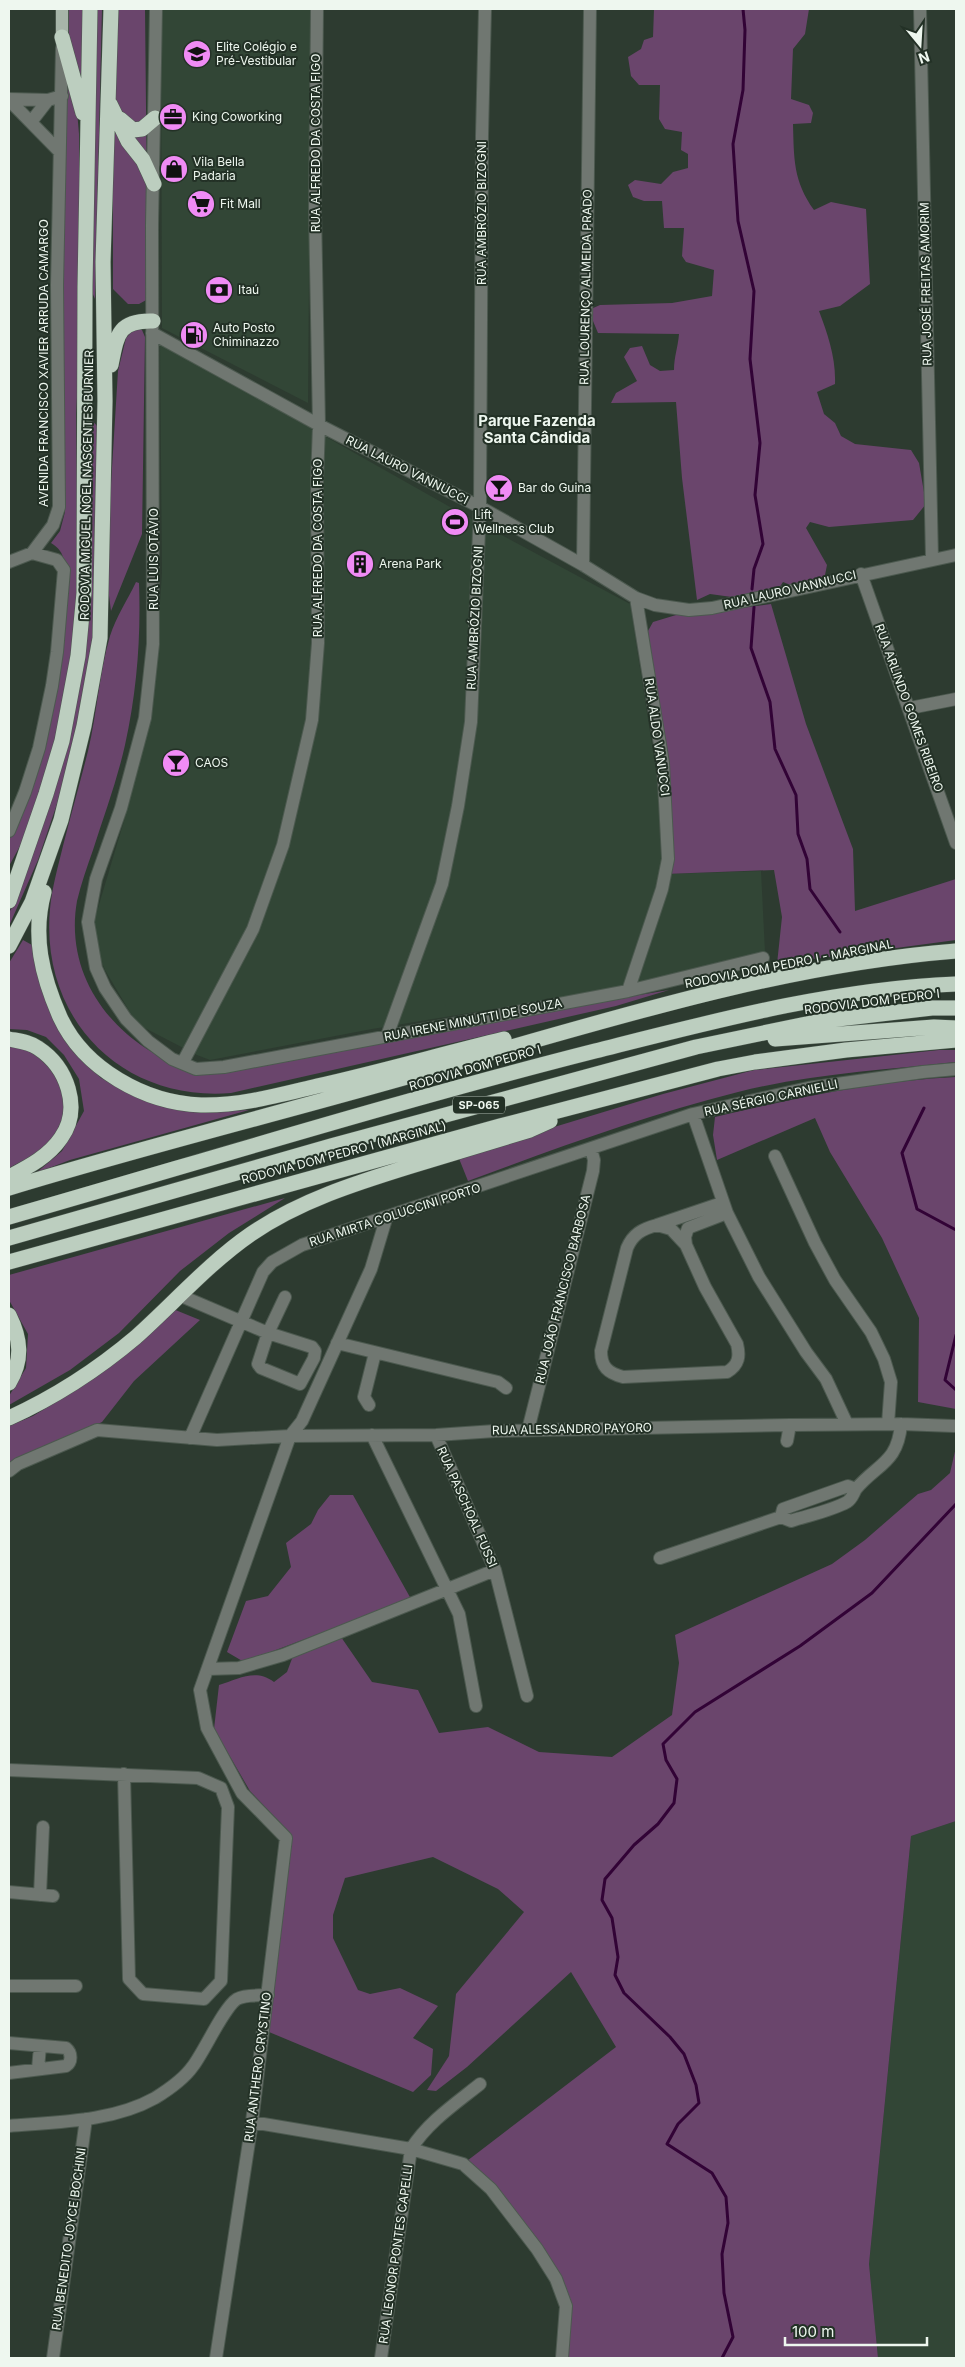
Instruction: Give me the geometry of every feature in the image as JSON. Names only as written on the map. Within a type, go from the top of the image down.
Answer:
[{"type":"highway","name":"RODOVIA MIGUEL NOEL NASCENTES BURNIER","points":[[9,901],[62,741],[78,656],[84,601],[84,287],[90,9]]},
{"type":"highway","name":"RODOVIA MIGUEL NOEL NASCENTES BURNIER","points":[[9,946],[32,902],[61,820],[84,726],[100,638],[105,401],[103,262],[113,109],[111,9]]},
{"type":"highway","points":[[62,37],[87,128]]},
{"type":"highway","points":[[113,109],[133,130],[142,129],[154,118]]},
{"type":"highway","points":[[113,109],[128,141],[143,160],[154,184]]},
{"type":"highway","points":[[105,401],[116,340],[120,333],[124,327],[133,321],[153,326]]},
{"type":"highway","points":[[61,820],[38,921],[38,947],[45,979],[65,1028],[84,1052],[105,1071],[130,1086],[162,1098],[201,1105],[265,1098],[414,1064],[536,1032],[628,1014]]},
{"type":"highway","points":[[9,873],[26,854]]},
{"type":"highway","name":"RODOVIA DOM PEDRO I - MARGINAL","points":[[628,1014],[741,987],[876,959],[956,951]]},
{"type":"highway","points":[[876,959],[956,957]]},
{"type":"highway","name":"RODOVIA DOM PEDRO I","points":[[9,1217],[528,1068],[678,1030],[838,996],[916,986],[956,984]]},
{"type":"highway","name":"RODOVIA DOM PEDRO I","points":[[9,1238],[331,1146],[696,1047],[821,1021],[932,1008],[956,1008]]},
{"type":"highway","points":[[9,1188],[628,1014]]},
{"type":"highway","points":[[696,1047],[813,1035],[934,1027],[956,1028]]},
{"type":"highway","points":[[9,1040],[22,1041],[37,1046],[52,1058],[61,1069],[68,1085],[71,1107],[66,1128],[50,1151],[33,1164],[9,1177]]},
{"type":"highway","name":"RODOVIA DOM PEDRO I (MARGINAL)","points":[[9,1262],[490,1128],[675,1080],[755,1062],[900,1044],[956,1040]]},
{"type":"highway","points":[[9,1418],[58,1394],[100,1366],[251,1234],[305,1204],[355,1184],[530,1130],[599,1101]]},
{"type":"highway","points":[[9,1315],[17,1333],[20,1349],[18,1365],[9,1383]]},
{"type":"main road","name":"AVENIDA FRANCISCO XAVIER ARRUDA CAMARGO","points":[[62,9],[62,37]]},
{"type":"street","name":"RUA LUIS OTÁVIO","points":[[156,9],[152,225],[153,644],[146,708],[121,808],[96,879],[88,922],[96,968],[105,988],[126,1019],[148,1041],[172,1059],[183,1062]]},
{"type":"street","name":"RUA ALFREDO DA COSTA FIGO","points":[[183,1062],[253,930],[283,845],[312,720],[318,643],[317,481],[319,425],[315,211],[317,9]]},
{"type":"street","name":"RUA AMBRÓZIO BIZOGNI","points":[[387,1036],[442,884],[458,806],[470,722],[480,507],[482,135],[485,9]]},
{"type":"street","name":"RUA LOURENÇO ALMEIDA PRADO","points":[[583,565],[590,9]]},
{"type":"street","name":"RUA JOSÉ FREITAS AMORIM","points":[[920,9],[932,559]]},
{"type":"street","name":"AVENIDA FRANCISCO XAVIER ARRUDA CAMARGO","points":[[32,553],[53,525],[59,507],[57,285],[62,37]]},
{"type":"street","points":[[9,100],[48,100],[62,96]]},
{"type":"street","points":[[9,100],[59,151]]},
{"type":"street","points":[[31,122],[48,100]]},
{"type":"street","name":"RUA LAURO VANNUCCI","points":[[153,326],[319,425],[480,507],[583,565],[636,598],[655,605],[689,610],[712,608],[774,596],[861,574],[956,555]]},
{"type":"street","points":[[9,562],[32,553],[57,560],[64,570],[52,686],[38,748],[25,792],[9,831]]},
{"type":"street","name":"RUA ARLINDO GOMES RIBEIRO","points":[[861,574],[910,708],[956,843]]},
{"type":"street","name":"RUA ALDO VANUCCI","points":[[628,991],[662,889],[668,859],[663,763],[636,598]]},
{"type":"street","points":[[910,708],[956,699]]},
{"type":"street","name":"RUA IRENE MINUTTI DE SOUZA","points":[[183,1062],[196,1069],[224,1067],[628,991],[763,958]]},
{"type":"street","name":"RUA SÉRGIO CARNIELLI","points":[[591,1148],[693,1114],[808,1088],[956,1069]]},
{"type":"street","points":[[693,1114],[725,1208],[759,1277],[806,1352],[826,1379],[847,1424]]},
{"type":"street","name":"RUA MIRTA COLUCCINI PORTO","points":[[190,1438],[266,1266],[302,1245],[591,1148]]},
{"type":"street","name":"RUA JOÃO FRANCISCO BARBOSA","points":[[528,1430],[593,1171],[594,1160],[591,1148]]},
{"type":"street","points":[[775,1156],[815,1244],[835,1280],[871,1332],[884,1359],[891,1382],[888,1424]]},
{"type":"street","points":[[725,1208],[688,1228],[685,1237],[686,1245],[705,1287],[737,1344],[739,1351],[737,1363],[733,1369],[721,1373],[623,1377],[609,1372],[604,1367],[601,1351],[627,1248],[632,1238],[640,1231],[657,1225],[725,1208]]},
{"type":"street","points":[[386,1218],[371,1269],[302,1421],[290,1436],[208,1669],[239,1668],[283,1654],[495,1570]]},
{"type":"street","points":[[657,1225],[671,1229],[686,1245]]},
{"type":"street","points":[[179,1295],[268,1333],[312,1348],[315,1351],[314,1358],[300,1384],[260,1368],[258,1364],[268,1333],[285,1297]]},
{"type":"street","points":[[337,1343],[498,1382],[506,1388]]},
{"type":"street","points":[[369,1405],[364,1397],[375,1353]]},
{"type":"street","points":[[787,1441],[790,1424]]},
{"type":"street","name":"RUA ALESSANDRO PAYORO","points":[[9,1471],[18,1464],[93,1430],[217,1440],[290,1436],[436,1435],[528,1430],[790,1424],[954,1426]]},
{"type":"street","points":[[660,1558],[781,1517],[783,1509],[848,1486],[856,1490],[878,1470],[896,1449],[902,1424]]},
{"type":"street","points":[[372,1435],[458,1614],[476,1706]]},
{"type":"street","name":"RUA PASCHOAL FUSSI","points":[[436,1435],[495,1570],[527,1696]]},
{"type":"street","name":"RUA ANTHERO CRYSTINO","points":[[208,1669],[200,1690],[207,1728],[242,1793],[286,1838],[252,2122],[216,2358]]},
{"type":"street","points":[[9,1770],[124,1774],[198,1778],[221,1788],[228,1807],[221,1982],[204,1999],[144,1994],[129,1979],[124,1774]]},
{"type":"street","points":[[9,1892],[46,1896],[44,1827]]},
{"type":"street","points":[[9,1986],[76,1986]]},
{"type":"street","points":[[9,2126],[86,2119],[137,2105],[154,2098],[175,2084],[193,2067],[232,2003],[245,1997],[268,1995]]},
{"type":"street","points":[[9,2043],[66,2048],[71,2054],[70,2062],[66,2066],[9,2073]]},
{"type":"street","points":[[38,2070],[40,2046]]},
{"type":"street","points":[[412,2149],[420,2135],[480,2084]]},
{"type":"street","name":"RUA BENEDITO JOYCE BOCHINI","points":[[52,2358],[86,2119]]},
{"type":"street","points":[[252,2122],[412,2149],[462,2164],[491,2189],[537,2249],[556,2279],[566,2306],[562,2358]]},
{"type":"street","name":"RUA LEONOR PONTES CAPELLI","points":[[381,2358],[412,2149]]},
{"type":"shaded area","points":[[65,9],[82,9],[82,84],[66,32]]},
{"type":"shaded area","points":[[95,9],[102,9],[95,299],[92,292]]},
{"type":"shaded area","points":[[113,9],[145,9],[148,299],[139,304],[128,304],[113,289]]},
{"type":"shaded area","points":[[161,9],[311,9],[308,403],[162,328]]},
{"type":"shaded area","points":[[654,9],[809,9],[805,34],[793,49],[791,99],[809,105],[813,113],[811,123],[793,124],[798,179],[814,210],[831,202],[866,209],[870,284],[840,306],[819,311],[833,356],[835,384],[817,392],[824,414],[835,423],[841,436],[855,444],[911,450],[919,463],[926,504],[913,520],[829,527],[810,522],[806,528],[827,565],[824,580],[793,586],[783,582],[779,588],[739,598],[710,594],[697,600],[682,478],[676,402],[611,403],[616,393],[637,381],[624,357],[630,348],[642,346],[650,365],[660,371],[674,370],[679,334],[598,333],[591,309],[600,305],[672,303],[712,296],[714,270],[686,262],[682,256],[684,228],[664,228],[662,201],[644,201],[633,197],[628,185],[635,180],[661,184],[673,172],[688,168],[688,154],[681,150],[682,132],[665,129],[659,119],[660,85],[639,85],[631,76],[628,57],[641,49],[644,40],[653,37]]},
{"type":"shaded area","points":[[67,77],[77,111],[79,134],[80,349],[76,414],[78,553],[76,626],[62,723],[25,837],[9,866],[9,839],[26,802],[66,574],[61,552],[51,543],[60,531],[65,512],[62,249]]},
{"type":"shaded area","points":[[134,329],[142,330],[145,337],[142,534],[111,611],[108,588],[110,500],[118,371],[126,338]]},
{"type":"shaded area","points":[[160,343],[466,516],[630,604],[657,777],[661,857],[665,874],[761,871],[765,952],[621,988],[372,1029],[210,1060],[137,1024],[105,970],[95,946],[95,918],[124,821],[153,704],[162,573]]},
{"type":"shaded area","points":[[91,419],[97,426],[93,652],[85,697],[57,804],[38,860],[9,926],[9,913],[15,901],[65,743]]},
{"type":"shaded area","points":[[136,582],[139,583],[139,644],[129,725],[118,772],[77,901],[75,930],[79,958],[88,984],[102,1007],[120,1028],[141,1045],[166,1059],[192,1070],[669,990],[616,1006],[231,1093],[192,1092],[155,1084],[123,1068],[96,1046],[74,1018],[59,985],[50,949],[50,909],[57,869],[88,751],[106,650],[115,622]]},
{"type":"shaded area","points":[[771,604],[806,724],[853,849],[855,911],[956,879],[956,940],[777,964],[782,917],[774,870],[665,874],[663,763],[648,631],[653,622],[676,615]]},
{"type":"shaded area","points":[[23,940],[32,945],[47,1002],[74,1051],[101,1078],[162,1107],[212,1111],[249,1110],[70,1160],[36,1173],[62,1151],[84,1111],[79,1079],[64,1055],[46,1037],[27,1030],[9,1029],[9,963]]},
{"type":"shaded area","points":[[9,1045],[26,1048],[43,1057],[59,1080],[63,1093],[64,1107],[62,1121],[57,1134],[49,1145],[35,1155],[9,1168]]},
{"type":"shaded area","points":[[939,1050],[956,1050],[956,1062],[819,1077],[738,1092],[568,1144],[468,1181],[458,1156],[663,1094],[754,1070]]},
{"type":"shaded area","points":[[956,1077],[956,1409],[918,1402],[919,1318],[882,1238],[830,1152],[815,1118],[717,1160],[713,1135],[715,1117],[775,1103],[865,1086]]},
{"type":"shaded area","points":[[285,1198],[229,1233],[180,1271],[119,1333],[70,1370],[9,1405],[9,1396],[26,1368],[28,1334],[9,1300],[9,1275]]},
{"type":"shaded area","points":[[173,1309],[200,1320],[134,1381],[102,1422],[9,1467],[9,1426],[33,1416],[95,1378]]},
{"type":"shaded area","points":[[956,1447],[956,1821],[911,1836],[869,2264],[878,2358],[562,2358],[566,2306],[556,2279],[463,2164],[616,2047],[571,1972],[467,2067],[436,2091],[427,2090],[449,2056],[456,1994],[524,1912],[498,1889],[433,1857],[345,1878],[333,1915],[333,1938],[358,1990],[370,1994],[400,1988],[438,2006],[413,2038],[433,2049],[431,2075],[413,2092],[269,2032],[289,1832],[250,1791],[214,1729],[219,1685],[254,1675],[274,1682],[287,1672],[293,1656],[341,1637],[372,1682],[418,1690],[439,1733],[488,1727],[539,1752],[612,1757],[672,1715],[679,1663],[675,1635],[832,1564],[865,1540],[918,1494],[931,1490],[950,1473]]},
{"type":"shaded area","points":[[330,1495],[353,1495],[411,1599],[244,1662],[227,1652],[246,1601],[268,1596],[291,1567],[286,1543],[311,1524],[318,1510]]},
{"type":"shaded area","points":[[956,1821],[956,2358],[878,2358],[869,2264],[911,1836]]},
{"type":"waterway","points":[[743,9],[745,30],[743,90],[733,144],[738,221],[754,291],[750,359],[760,443],[755,495],[763,544],[754,569],[752,589]]},
{"type":"waterway","points":[[754,607],[751,648],[770,702],[775,749],[796,795],[798,834],[807,859],[810,889],[840,932]]},
{"type":"waterway","points":[[924,1108],[902,1153],[917,1209],[956,1230]]},
{"type":"waterway","points":[[956,1335],[945,1380],[956,1390]]},
{"type":"waterway","points":[[722,2358],[733,2337],[724,2293],[722,2254],[728,2223],[726,2197],[712,2173],[667,2144],[678,2124],[699,2103],[696,2085],[684,2054],[670,2037],[624,1993],[615,1975],[618,1957],[612,1918],[602,1900],[605,1879],[634,1845],[658,1824],[674,1803],[677,1779],[666,1760],[663,1744],[695,1712],[800,1646],[872,1593],[956,1504]]},
{"type":"place","name":"Elite Colégio e Pré-Vestibular","points":[[197,54]]},
{"type":"place","name":"King Coworking","points":[[173,117]]},
{"type":"place","name":"Vila Bella Padaria","points":[[174,169]]},
{"type":"place","name":"Fit Mall","points":[[201,204]]},
{"type":"place","name":"Itaú","points":[[219,290]]},
{"type":"place","name":"Auto Posto Chiminazzo","points":[[194,335]]},
{"type":"place","name":"Bar do Guina","points":[[499,488]]},
{"type":"place","name":"Lift Wellness Club","points":[[455,522]]},
{"type":"place","name":"Arena Park","points":[[360,564]]},
{"type":"place","name":"CAOS","points":[[176,763]]},
{"type":"district","name":"Parque Fazenda Santa Cândida","points":[[537,430]]}]
